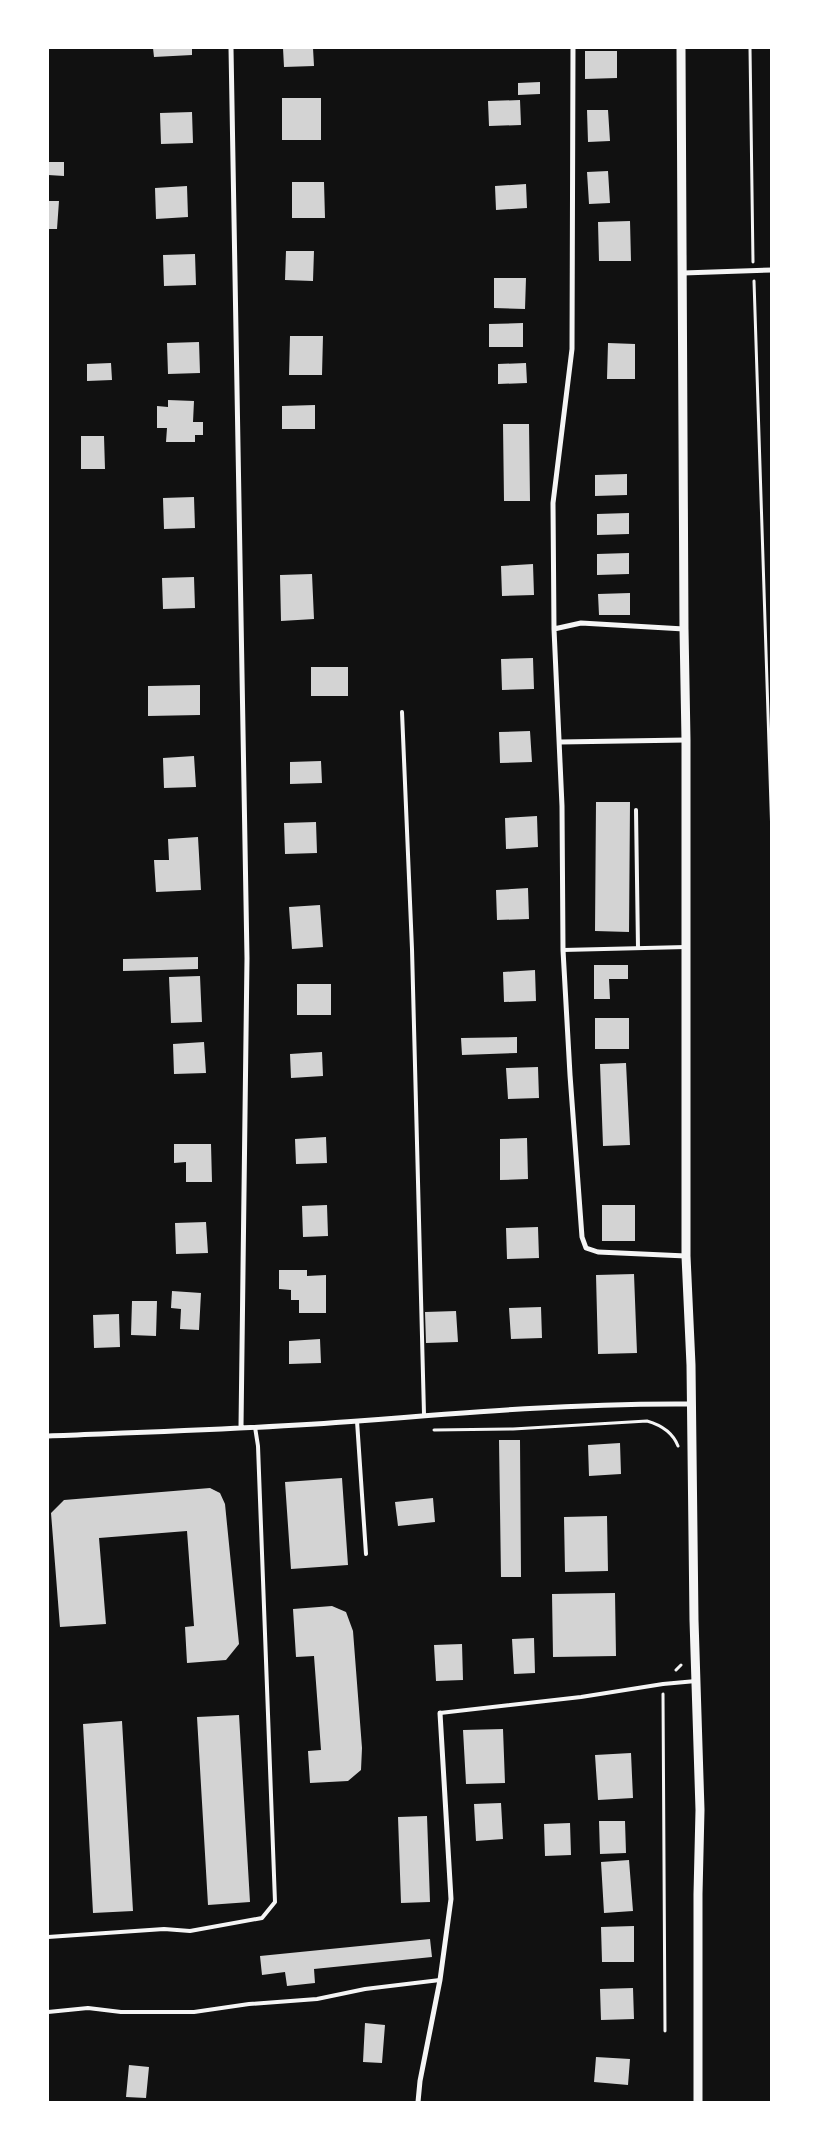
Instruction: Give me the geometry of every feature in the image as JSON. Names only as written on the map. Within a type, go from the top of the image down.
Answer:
[{"type":"street","points":[[231,48],[247,958],[241,1427]]},
{"type":"street","points":[[573,48],[572,348],[553,503],[554,629],[560,742],[563,950],[582,1237],[586,1248],[598,1252],[686,1256]]},
{"type":"street","points":[[681,48],[686,740],[686,1256],[692,1404],[700,1810],[698,2102]]},
{"type":"street","points":[[683,273],[772,270]]},
{"type":"street","points":[[554,629],[580,623],[684,629]]},
{"type":"street","points":[[560,742],[686,740]]},
{"type":"street","points":[[48,1436],[357,1421],[424,1414],[692,1404]]},
{"type":"street","points":[[418,2102],[420,2080],[440,1980],[451,1899],[440,1713]]},
{"type":"lane","points":[[402,712],[412,959],[424,1414]]},
{"type":"lane","points":[[636,810],[638,948]]},
{"type":"lane","points":[[563,950],[686,947]]},
{"type":"lane","points":[[357,1421],[366,1554]]},
{"type":"lane","points":[[48,1937],[164,1929],[190,1931],[262,1918],[275,1902],[258,1446],[255,1426]]},
{"type":"lane","points":[[440,1713],[696,1681]]},
{"type":"lane","points":[[48,2012],[88,2008],[120,2012],[194,2012],[248,2004],[317,1999],[365,1989],[440,1980]]},
{"type":"path","points":[[750,48],[754,271],[772,837]]},
{"type":"path","points":[[434,1430],[513,1429],[647,1421],[668,1432],[677,1443],[679,1450]]},
{"type":"path","points":[[676,1670],[682,1664]]},
{"type":"path","points":[[663,1684],[665,2031]]},
{"type":"building","points":[[153,48],[192,48],[192,55],[154,57]]},
{"type":"building","points":[[283,48],[313,48],[314,66],[284,67]]},
{"type":"building","points":[[585,51],[617,51],[617,78],[585,79]]},
{"type":"building","points":[[540,82],[540,94],[518,95],[518,83]]},
{"type":"building","points":[[282,98],[321,98],[321,140],[282,140]]},
{"type":"building","points":[[520,100],[521,125],[489,126],[488,101]]},
{"type":"building","points":[[587,110],[608,110],[610,141],[588,142]]},
{"type":"building","points":[[192,112],[193,143],[161,144],[160,113]]},
{"type":"building","points":[[48,162],[64,162],[64,176],[48,175]]},
{"type":"building","points":[[608,171],[610,203],[589,204],[587,172]]},
{"type":"building","points":[[292,182],[324,182],[325,218],[292,218]]},
{"type":"building","points":[[526,184],[527,208],[496,210],[495,186]]},
{"type":"building","points":[[187,186],[188,217],[156,219],[155,188]]},
{"type":"building","points":[[48,201],[59,201],[57,229],[48,229]]},
{"type":"building","points":[[630,221],[631,261],[599,261],[598,222]]},
{"type":"building","points":[[286,251],[314,251],[313,281],[285,280]]},
{"type":"building","points":[[195,254],[196,285],[164,286],[163,255]]},
{"type":"building","points":[[494,278],[526,278],[525,309],[494,308]]},
{"type":"building","points":[[523,323],[523,347],[489,347],[489,324]]},
{"type":"building","points":[[290,336],[323,336],[322,375],[289,375]]},
{"type":"building","points":[[199,342],[200,373],[168,374],[167,343]]},
{"type":"building","points":[[608,343],[635,344],[635,379],[607,379]]},
{"type":"building","points":[[111,363],[112,380],[87,381],[87,364]]},
{"type":"building","points":[[526,363],[527,383],[498,384],[498,364]]},
{"type":"building","points":[[168,400],[194,401],[193,422],[203,422],[203,435],[195,435],[195,442],[166,442],[167,428],[157,428],[157,406],[168,407]]},
{"type":"building","points":[[315,405],[315,429],[282,429],[282,406]]},
{"type":"building","points":[[503,424],[529,424],[530,501],[504,501]]},
{"type":"building","points":[[81,436],[104,436],[105,469],[81,469]]},
{"type":"building","points":[[627,474],[627,495],[595,496],[595,475]]},
{"type":"building","points":[[194,497],[195,528],[164,529],[163,498]]},
{"type":"building","points":[[629,513],[629,534],[597,535],[597,514]]},
{"type":"building","points":[[629,553],[629,574],[597,575],[597,554]]},
{"type":"building","points":[[533,564],[534,595],[502,596],[501,566]]},
{"type":"building","points":[[312,574],[314,619],[281,621],[280,575]]},
{"type":"building","points":[[194,577],[195,608],[163,609],[162,578]]},
{"type":"building","points":[[630,593],[630,615],[599,615],[598,594]]},
{"type":"building","points":[[533,658],[534,689],[502,690],[501,659]]},
{"type":"building","points":[[311,667],[348,667],[348,696],[311,696]]},
{"type":"building","points":[[200,685],[200,715],[148,716],[148,686]]},
{"type":"building","points":[[530,731],[532,762],[500,763],[499,732]]},
{"type":"building","points":[[194,756],[196,787],[164,788],[163,758]]},
{"type":"building","points":[[321,761],[322,783],[290,784],[290,762]]},
{"type":"building","points":[[596,802],[630,802],[629,932],[595,931]]},
{"type":"building","points":[[537,816],[538,847],[506,849],[505,818]]},
{"type":"building","points":[[316,822],[317,853],[285,854],[284,823]]},
{"type":"building","points":[[198,837],[201,890],[156,892],[154,860],[169,860],[168,839]]},
{"type":"building","points":[[528,888],[529,919],[497,920],[496,890]]},
{"type":"building","points":[[320,905],[323,947],[292,949],[289,907]]},
{"type":"building","points":[[198,957],[198,969],[123,971],[123,959]]},
{"type":"building","points":[[594,965],[628,965],[628,979],[609,979],[610,999],[594,999]]},
{"type":"building","points":[[535,970],[536,1001],[504,1002],[503,972]]},
{"type":"building","points":[[200,976],[202,1022],[171,1023],[169,977]]},
{"type":"building","points":[[297,984],[331,984],[331,1015],[297,1015]]},
{"type":"building","points":[[595,1018],[629,1018],[629,1049],[595,1049]]},
{"type":"building","points":[[517,1037],[517,1053],[462,1055],[461,1038]]},
{"type":"building","points":[[204,1042],[206,1073],[174,1074],[173,1044]]},
{"type":"building","points":[[322,1052],[323,1076],[291,1078],[290,1054]]},
{"type":"building","points":[[626,1063],[630,1145],[603,1146],[600,1064]]},
{"type":"building","points":[[538,1067],[539,1098],[508,1099],[506,1068]]},
{"type":"building","points":[[326,1137],[327,1163],[296,1164],[295,1139]]},
{"type":"building","points":[[527,1138],[528,1179],[500,1180],[500,1139]]},
{"type":"building","points":[[174,1144],[211,1144],[212,1182],[186,1182],[186,1162],[174,1163]]},
{"type":"building","points":[[327,1205],[328,1236],[303,1237],[302,1206]]},
{"type":"building","points":[[602,1205],[635,1205],[635,1241],[602,1241]]},
{"type":"building","points":[[206,1222],[208,1253],[176,1254],[175,1223]]},
{"type":"building","points":[[538,1227],[539,1258],[507,1259],[506,1228]]},
{"type":"building","points":[[279,1270],[307,1270],[307,1276],[326,1275],[326,1313],[299,1313],[299,1300],[291,1300],[291,1290],[279,1289]]},
{"type":"building","points":[[634,1274],[637,1353],[598,1354],[596,1275]]},
{"type":"building","points":[[172,1291],[201,1293],[199,1330],[180,1329],[181,1309],[171,1308]]},
{"type":"building","points":[[132,1301],[157,1301],[156,1336],[131,1335]]},
{"type":"building","points":[[541,1307],[542,1338],[511,1339],[509,1308]]},
{"type":"building","points":[[456,1311],[458,1342],[426,1343],[425,1312]]},
{"type":"building","points":[[119,1314],[120,1347],[94,1348],[93,1315]]},
{"type":"building","points":[[320,1339],[321,1363],[289,1364],[289,1341]]},
{"type":"building","points":[[499,1440],[520,1440],[521,1577],[501,1577]]},
{"type":"building","points":[[620,1443],[621,1474],[589,1476],[588,1445]]},
{"type":"building","points":[[342,1478],[348,1565],[291,1569],[285,1482]]},
{"type":"building","points":[[210,1488],[220,1493],[225,1504],[239,1644],[226,1660],[187,1663],[185,1627],[194,1626],[187,1531],[99,1538],[106,1624],[60,1627],[51,1513],[64,1500]]},
{"type":"building","points":[[433,1498],[435,1522],[398,1526],[395,1502]]},
{"type":"building","points":[[607,1516],[608,1571],[565,1572],[564,1517]]},
{"type":"building","points":[[615,1593],[616,1656],[553,1657],[552,1594]]},
{"type":"building","points":[[332,1606],[346,1612],[353,1631],[362,1748],[361,1770],[348,1781],[310,1783],[308,1751],[321,1750],[314,1656],[296,1657],[293,1609]]},
{"type":"building","points":[[534,1638],[535,1673],[514,1674],[512,1639]]},
{"type":"building","points":[[462,1644],[463,1680],[436,1681],[434,1645]]},
{"type":"building","points":[[239,1715],[250,1902],[208,1905],[197,1717]]},
{"type":"building","points":[[122,1721],[133,1911],[93,1913],[83,1724]]},
{"type":"building","points":[[503,1729],[505,1783],[466,1784],[463,1730]]},
{"type":"building","points":[[631,1753],[633,1798],[598,1800],[595,1755]]},
{"type":"building","points":[[501,1803],[503,1839],[476,1841],[474,1804]]},
{"type":"building","points":[[427,1816],[430,1902],[401,1903],[398,1817]]},
{"type":"building","points":[[599,1821],[625,1821],[626,1853],[600,1854]]},
{"type":"building","points":[[570,1823],[571,1855],[545,1856],[544,1824]]},
{"type":"building","points":[[629,1860],[633,1911],[604,1913],[601,1862]]},
{"type":"building","points":[[634,1926],[634,1962],[602,1962],[601,1927]]},
{"type":"building","points":[[430,1939],[432,1957],[314,1969],[315,1983],[287,1986],[285,1972],[262,1975],[260,1956]]},
{"type":"building","points":[[633,1988],[634,2019],[601,2020],[600,1989]]},
{"type":"building","points":[[365,2023],[385,2025],[382,2063],[363,2062]]},
{"type":"building","points":[[596,2057],[630,2059],[628,2085],[594,2082]]},
{"type":"building","points":[[129,2065],[149,2067],[146,2098],[126,2097]]}]
